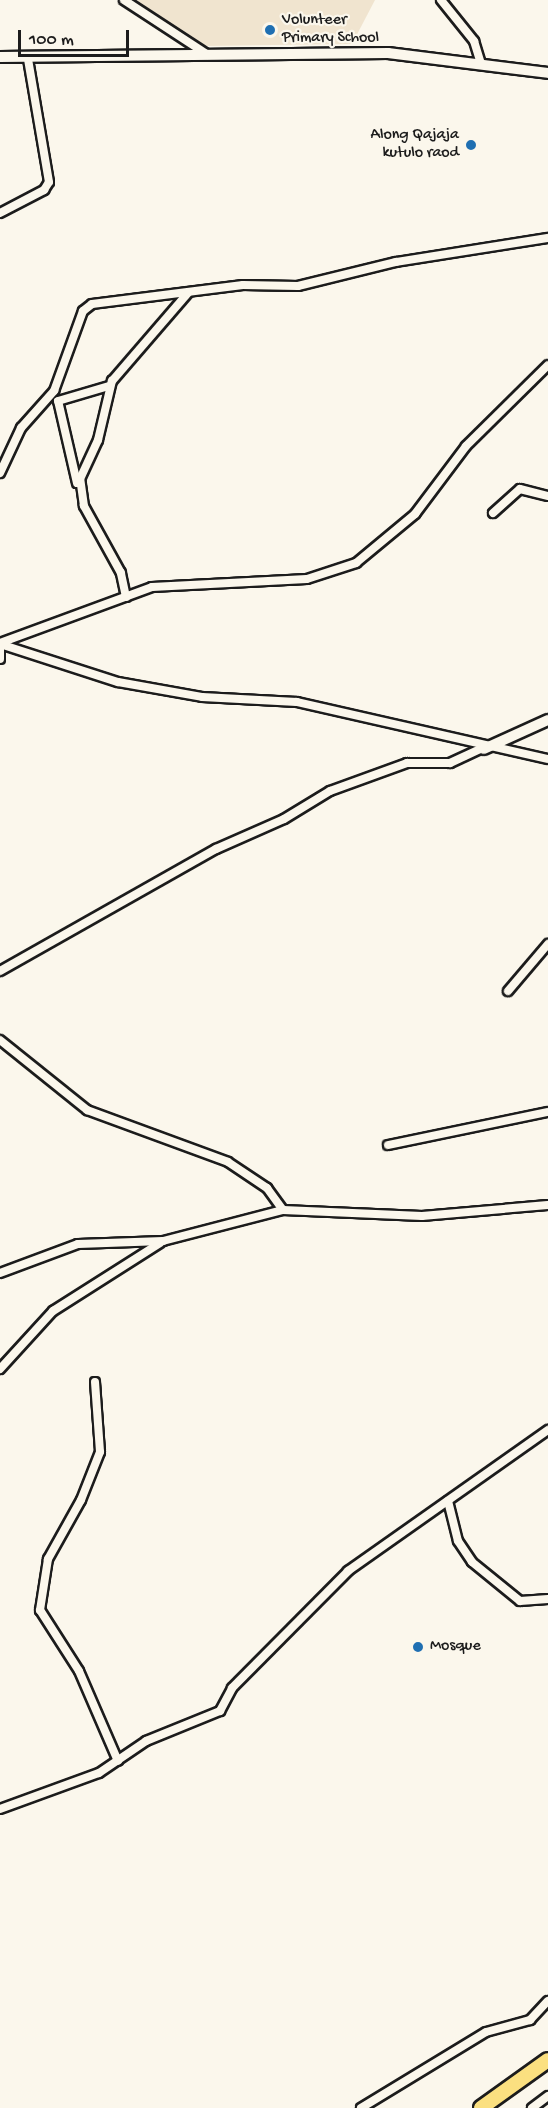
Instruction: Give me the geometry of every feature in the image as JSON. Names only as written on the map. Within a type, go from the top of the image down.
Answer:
[{"type":"highway","points":[[481,2108],[548,2060]]},
{"type":"street","points":[[124,0],[211,56]]},
{"type":"street","points":[[441,0],[474,41],[481,64]]},
{"type":"street","points":[[0,57],[388,52],[548,73]]},
{"type":"street","points":[[0,213],[44,190],[49,182],[28,58]]},
{"type":"street","points":[[0,473],[21,428],[45,403],[66,366],[83,311],[123,298],[189,293],[243,285],[298,286],[396,262],[548,238]]},
{"type":"street","points":[[78,489],[103,421],[108,386],[168,310],[189,293]]},
{"type":"street","points":[[0,644],[152,587],[307,579],[356,563],[415,514],[466,446],[548,366]]},
{"type":"street","points":[[45,403],[108,386]]},
{"type":"street","points":[[58,401],[78,489],[121,573],[126,597]]},
{"type":"street","points":[[493,513],[520,489],[548,496]]},
{"type":"street","points":[[0,644],[0,659]]},
{"type":"street","points":[[0,644],[118,682],[202,697],[297,702],[484,748],[548,759]]},
{"type":"street","points":[[0,971],[216,849],[284,819],[330,792],[407,763],[450,763],[548,720]]},
{"type":"street","points":[[508,991],[548,944]]},
{"type":"street","points":[[0,1040],[87,1110],[228,1162],[267,1188],[283,1210]]},
{"type":"street","points":[[388,1145],[548,1112]]},
{"type":"street","points":[[0,1273],[78,1244],[163,1241],[283,1210],[422,1216],[548,1205]]},
{"type":"street","points":[[0,1368],[53,1311],[163,1241]]},
{"type":"street","points":[[95,1382],[100,1452],[81,1500],[48,1559],[40,1610],[79,1671],[118,1761]]},
{"type":"street","points":[[0,1809],[118,1761],[146,1741],[220,1711],[232,1688],[348,1571],[448,1501],[512,1451],[548,1430]]},
{"type":"street","points":[[448,1501],[458,1541],[472,1562],[520,1601],[548,1599]]},
{"type":"street","points":[[361,2108],[486,2032],[530,2020],[548,2001]]},
{"type":"street","points":[[532,2108],[548,2096]]},
{"type":"shaded area","name":"Volunteer Primary School","points":[[130,0],[375,0],[352,44],[205,46]]},
{"type":"place","name":"Volunteer Primary School","points":[[270,30]]},
{"type":"place","name":"Along Qajaja kutulo raod","points":[[471,145]]},
{"type":"place","name":"Mosque","points":[[418,1647]]}]
